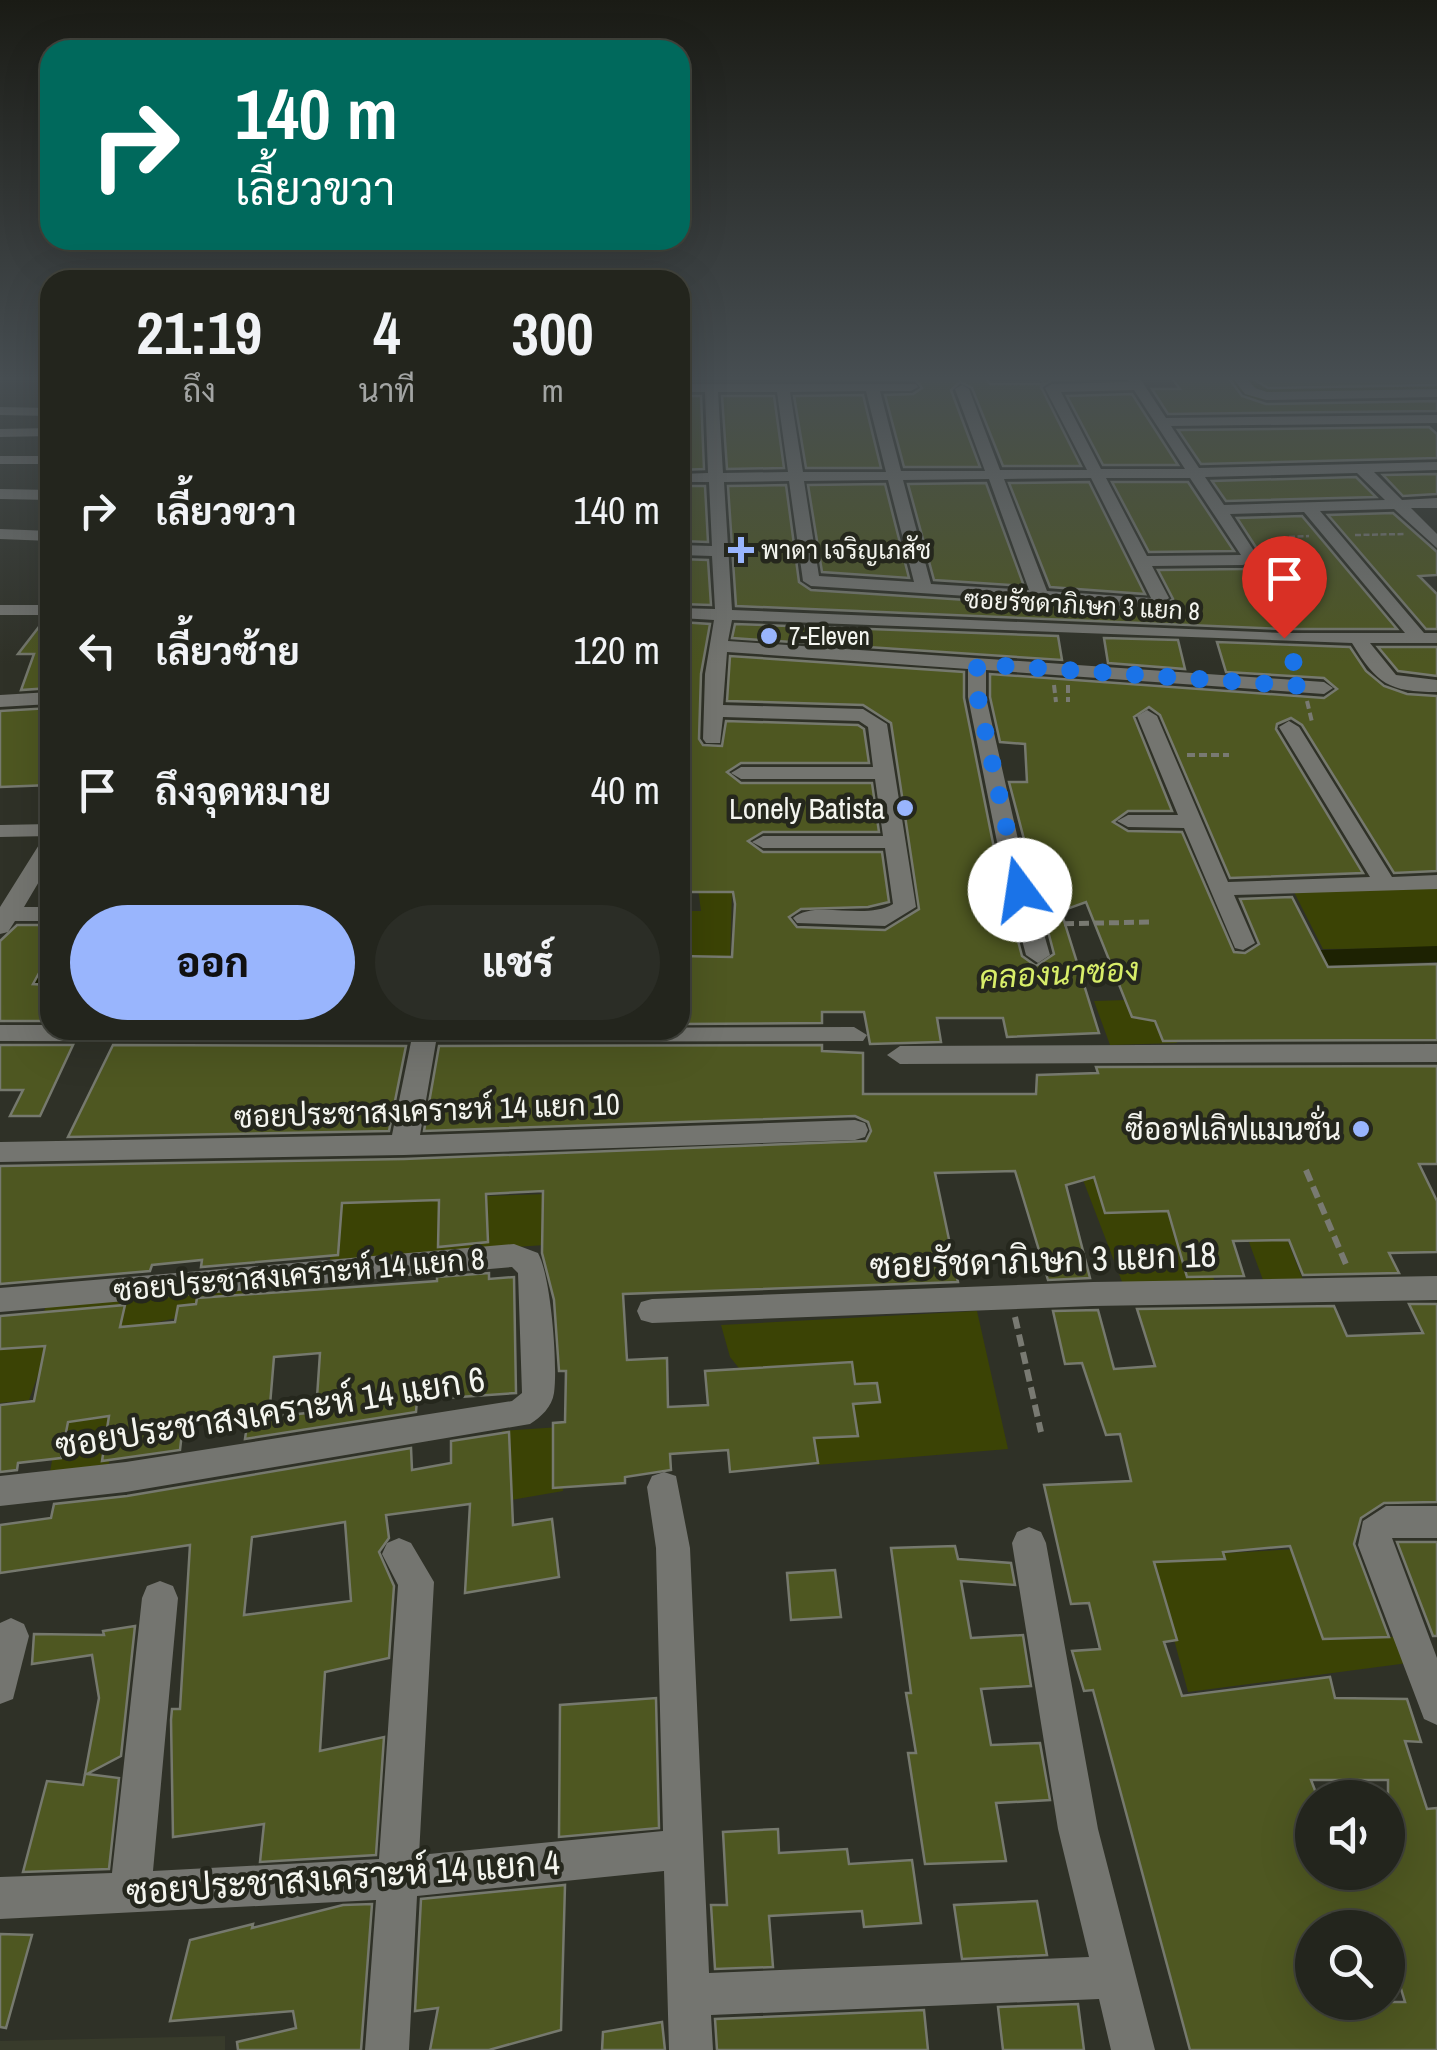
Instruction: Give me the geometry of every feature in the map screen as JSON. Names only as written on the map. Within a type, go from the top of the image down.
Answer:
[{"type":"street","points":[[713,739],[714,674],[724,614],[716,473]]},
{"type":"street","points":[[796,473],[811,581],[1041,598],[1160,602],[1095,474]]},
{"type":"street","points":[[895,473],[924,590]]},
{"type":"street","points":[[1141,561],[1248,559],[1196,473]]},
{"type":"street","points":[[690,478],[1207,473]]},
{"type":"street","points":[[1365,473],[1433,538]]},
{"type":"street","points":[[996,475],[1041,598]]},
{"type":"street","points":[[0,494],[40,495]]},
{"type":"street","points":[[1219,510],[1437,503]]},
{"type":"street","points":[[1309,508],[1428,638]]},
{"type":"street","points":[[0,534],[40,536]]},
{"type":"street","points":[[690,550],[721,551]]},
{"type":"street","points":[[0,610],[40,610]]},
{"type":"street","name":"ซอยรัชดาภิเษก 3 แยก 8","points":[[690,613],[1360,640],[1428,638]]},
{"type":"street","points":[[1360,640],[1382,676],[1394,684],[1430,686],[1437,704]]},
{"type":"street","points":[[720,646],[1324,688]]},
{"type":"street","points":[[977,664],[978,698],[1038,955]]},
{"type":"street","points":[[0,701],[40,699]]},
{"type":"street","points":[[715,711],[868,716],[878,727],[905,906],[899,914],[885,919],[805,918]]},
{"type":"street","points":[[1147,716],[1243,943]]},
{"type":"street","points":[[1288,727],[1385,884]]},
{"type":"street","points":[[741,773],[883,774]]},
{"type":"street","points":[[1128,821],[1192,822]]},
{"type":"street","points":[[0,830],[40,830]]},
{"type":"street","points":[[762,842],[894,842]]},
{"type":"street","points":[[2,918],[40,860]]},
{"type":"street","points":[[1220,889],[1437,882]]},
{"type":"street","points":[[2,918],[40,915]]},
{"type":"street","points":[[0,1033],[40,1033]]},
{"type":"street","points":[[690,1035],[854,1035]]},
{"type":"street","points":[[404,1145],[424,1040]]},
{"type":"street","points":[[900,1054],[1437,1054]]},
{"type":"street","name":"ซอยประชาสงเคราะห์ 14 แยก 10","points":[[0,1152],[404,1145],[855,1130]]},
{"type":"street","name":"ซอยประชาสงเคราะห์ 14 แยก 8","points":[[0,1300],[514,1255],[528,1261],[533,1273],[535,1329]]},
{"type":"street","name":"ซอยรัชดาภิเษก 3 แยก 18","points":[[652,1311],[1437,1288]]},
{"type":"street","name":"ซอยประชาสงเคราะห์ 14 แยก 6","points":[[0,1491],[126,1476],[518,1414],[532,1406],[538,1395],[535,1329]]},
{"type":"street","points":[[664,1486],[672,1548],[691,2050]]},
{"type":"street","points":[[1437,1522],[1386,1522],[1375,1532],[1375,1545],[1437,1706]]},
{"type":"street","points":[[1029,1544],[1078,1829],[1132,2050]]},
{"type":"street","points":[[387,2050],[416,1582],[399,1554]]},
{"type":"street","points":[[130,1894],[160,1598]]},
{"type":"street","points":[[0,1686],[11,1636]]},
{"type":"street","name":"ซอยประชาสงเคราะห์ 14 แยก 4","points":[[0,1898],[130,1894],[400,1876],[685,1850]]},
{"type":"street","points":[[690,1995],[1114,1977]]},
{"type":"path","points":[[1289,537],[1433,538]]},
{"type":"path","points":[[1164,756],[1229,755]]},
{"type":"path","points":[[1030,924],[1151,922]]},
{"type":"path","points":[[1306,1170],[1357,1290]]},
{"type":"path","points":[[1010,1298],[1040,1432]]},
{"type":"shaded area","points":[[225,2036],[225,2050],[0,2050],[0,2041]]},
{"type":"green space","points":[[1437,885],[1437,948],[1323,949],[1293,890]]},
{"type":"green space","points":[[698,889],[732,890],[730,961],[690,962],[690,911],[701,911]]},
{"type":"green space","points":[[1159,999],[1177,1043],[1110,1045],[1094,1001]]},
{"type":"green space","points":[[1175,1168],[1215,1282],[1124,1287],[1080,1172]]},
{"type":"green space","points":[[548,1194],[545,1245],[330,1260],[335,1201]]},
{"type":"green space","points":[[1246,1234],[1285,1234],[1303,1280],[1263,1280]]},
{"type":"green space","points":[[248,1282],[244,1303],[113,1332],[38,1332],[47,1302]]},
{"type":"green space","points":[[977,1311],[1008,1449],[817,1465],[730,1357],[721,1325]]},
{"type":"green space","points":[[50,1342],[29,1400],[0,1403],[0,1344]]},
{"type":"green space","points":[[122,1373],[109,1464],[50,1472],[66,1380]]},
{"type":"green space","points":[[560,1427],[563,1491],[511,1500],[502,1431]]},
{"type":"green space","points":[[1297,1549],[1329,1636],[1400,1637],[1408,1663],[1188,1692],[1152,1557]]},
{"type":"building","points":[[1437,474],[1437,494],[1403,496],[1383,475]]},
{"type":"building","points":[[1356,477],[1376,497],[1226,501],[1212,481]]},
{"type":"building","points":[[1089,482],[1145,594],[1050,587],[1009,483]]},
{"type":"building","points":[[1112,482],[1188,482],[1234,551],[1149,552]]},
{"type":"building","points":[[986,483],[1024,586],[934,580],[908,484]]},
{"type":"building","points":[[885,484],[909,578],[822,572],[808,485]]},
{"type":"building","points":[[786,485],[799,582],[811,590],[1156,612],[1173,599],[1158,570],[1243,569],[1260,560],[1261,555],[1237,518],[1302,516],[1397,629],[1284,629],[736,606],[728,486]]},
{"type":"building","points":[[690,486],[705,486],[708,542],[690,541]]},
{"type":"building","points":[[1393,513],[1437,552],[1437,575],[1419,576],[1437,594],[1437,629],[1426,629],[1328,515]]},
{"type":"building","points":[[690,559],[708,560],[711,605],[690,604]]},
{"type":"building","points":[[690,623],[710,624],[701,674],[699,739],[703,745],[722,746],[726,721],[858,725],[864,729],[869,763],[741,763],[727,772],[741,783],[872,783],[879,832],[763,832],[748,841],[763,852],[882,852],[889,902],[868,907],[801,909],[789,917],[797,927],[885,930],[919,909],[891,723],[863,705],[727,701],[730,656],[964,672],[964,698],[996,858],[1022,956],[1036,966],[1054,954],[1009,782],[1027,782],[1025,744],[1000,742],[990,697],[990,674],[1324,698],[1337,689],[1324,678],[1226,672],[1217,642],[1350,647],[1366,671],[1384,686],[1407,694],[1437,696],[1437,871],[1394,873],[1302,725],[1291,718],[1277,724],[1276,729],[1363,873],[1230,878],[1160,715],[1149,707],[1134,717],[1172,811],[1128,811],[1113,822],[1128,831],[1182,832],[1234,952],[1245,953],[1259,944],[1240,899],[1292,897],[1328,967],[1437,964],[1437,1040],[1163,1041],[1155,1021],[1132,1017],[1086,902],[1061,911],[1099,1033],[1007,1037],[1003,1018],[937,1018],[941,1042],[870,1044],[864,1012],[822,1012],[822,1023],[690,1024],[690,956],[732,957],[733,892],[690,892]]},
{"type":"building","points":[[735,624],[1058,636],[1062,660],[732,638]]},
{"type":"building","points":[[40,625],[40,689],[21,690],[34,654],[18,654]]},
{"type":"building","points":[[1104,638],[1178,640],[1185,669],[1108,663]]},
{"type":"building","points":[[1378,647],[1437,647],[1437,676],[1398,671]]},
{"type":"building","points":[[40,709],[40,785],[0,787],[0,711]]},
{"type":"building","points":[[17,925],[40,925],[40,971],[33,984],[40,984],[40,1021],[0,1021],[0,941]]},
{"type":"building","points":[[0,1045],[73,1045],[40,1116],[10,1116],[23,1090],[0,1090]]},
{"type":"building","points":[[113,1045],[406,1046],[389,1131],[68,1137]]},
{"type":"building","points":[[822,1045],[822,1051],[863,1053],[863,1094],[1036,1094],[1037,1075],[1098,1073],[1096,1067],[1437,1066],[1437,1164],[1419,1164],[1437,1201],[1437,1252],[1389,1253],[1399,1273],[1303,1275],[1289,1240],[1233,1241],[1244,1276],[1187,1277],[1168,1211],[1105,1213],[1094,1177],[1066,1185],[1090,1278],[1048,1280],[1015,1171],[935,1173],[958,1282],[623,1294],[627,1360],[667,1358],[668,1407],[708,1405],[705,1371],[852,1362],[855,1384],[877,1383],[880,1402],[853,1404],[858,1436],[814,1438],[818,1463],[730,1472],[728,1450],[670,1454],[671,1470],[625,1477],[625,1483],[553,1488],[553,1423],[565,1422],[566,1371],[559,1371],[554,1300],[542,1253],[543,1191],[486,1194],[488,1242],[438,1247],[439,1200],[342,1203],[338,1255],[201,1267],[202,1260],[152,1265],[150,1271],[0,1284],[0,1166],[404,1159],[866,1141],[871,1131],[868,1122],[855,1116],[424,1131],[439,1046]]},
{"type":"building","points":[[489,1273],[489,1279],[514,1277],[516,1393],[417,1400],[416,1412],[245,1439],[248,1418],[183,1424],[180,1450],[102,1461],[109,1416],[68,1422],[61,1458],[18,1463],[17,1470],[0,1472],[0,1405],[34,1401],[45,1346],[0,1349],[0,1316],[125,1305],[120,1327],[175,1322],[178,1306],[196,1304],[197,1298],[437,1281],[437,1277]],"holes":[[[320,1353],[316,1412],[269,1417],[274,1357]]]},
{"type":"building","points":[[1409,1304],[1437,1304],[1437,1502],[1384,1503],[1361,1518],[1354,1544],[1389,1637],[1323,1639],[1290,1546],[1223,1552],[1225,1559],[1154,1562],[1177,1640],[1164,1642],[1182,1696],[1330,1677],[1335,1698],[1407,1699],[1421,1742],[1405,1741],[1427,1809],[1437,1808],[1437,2050],[1190,2050],[1093,1690],[1084,1691],[1072,1651],[1100,1649],[1089,1603],[1071,1604],[1044,1485],[1131,1481],[1120,1434],[1106,1435],[1082,1363],[1065,1364],[1053,1311],[1098,1310],[1114,1369],[1155,1366],[1137,1309],[1334,1306],[1347,1336],[1423,1333]]},
{"type":"building","points":[[509,1432],[513,1525],[552,1519],[559,1577],[465,1593],[470,1504],[386,1515],[389,1538],[379,1552],[394,1586],[389,1658],[325,1672],[320,1751],[384,1737],[376,1855],[260,1862],[264,1824],[173,1837],[171,1720],[172,1709],[180,1709],[190,1545],[0,1573],[0,1525],[51,1518],[54,1504],[127,1496],[411,1448],[412,1470],[451,1463],[451,1441]],"holes":[[[345,1522],[351,1601],[244,1615],[252,1537]]]},
{"type":"building","points":[[1397,1542],[1437,1542],[1437,1636],[1433,1636]]},
{"type":"building","points":[[955,1546],[958,1559],[1011,1563],[1015,1585],[961,1581],[971,1638],[1023,1635],[1031,1686],[981,1689],[991,1745],[1040,1743],[1050,1800],[996,1803],[1006,1861],[925,1864],[908,1753],[916,1753],[891,1548]]},
{"type":"building","points":[[835,1570],[841,1617],[791,1620],[787,1573]]},
{"type":"building","points":[[135,1626],[121,1756],[87,1774],[119,1778],[109,1869],[23,1872],[47,1781],[83,1785],[99,1698],[92,1655],[32,1664],[34,1634],[104,1635],[103,1631]]},
{"type":"building","points":[[656,1698],[659,1828],[559,1837],[560,1705]]},
{"type":"building","points":[[778,1829],[779,1853],[847,1849],[849,1864],[912,1860],[921,1923],[864,1927],[862,1911],[769,1916],[773,1967],[715,1969],[711,1905],[727,1905],[723,1832]]},
{"type":"building","points":[[565,1885],[561,2030],[489,2050],[430,2050],[438,2008],[415,2011],[421,1899]]},
{"type":"building","points":[[1037,1901],[1047,1955],[962,1959],[954,1905]]},
{"type":"building","points":[[372,1904],[361,2050],[238,2050],[237,2042],[296,2028],[293,2011],[170,2021],[190,1940],[343,1905]]},
{"type":"building","points":[[0,1934],[32,1935],[6,2028],[0,2027]]},
{"type":"building","points":[[1078,2004],[1084,2050],[1003,2050],[998,2007]]},
{"type":"building","points":[[924,2010],[928,2050],[717,2050],[715,2019]]},
{"type":"building","points":[[662,2022],[665,2050],[602,2050],[603,2032]]},
{"type":"waterway","name":"คลองนาซอง","points":[[1289,959],[1437,954]]},
{"type":"waterway","name":"คลองนาซอง","points":[[1049,973],[1144,967]]},
{"type":"waterway","name":"คลองนาซอง","points":[[0,977],[40,979]]},
{"type":"place","name":"พาดา เจริญเภสัช","points":[[741,550]]},
{"type":"place","name":"7-Eleven","points":[[769,636]]},
{"type":"place","name":"Lonely Batista","points":[[905,808]]},
{"type":"place","name":"ซีออฟเลิฟแมนชั่น","points":[[1361,1129]]},
{"type":"route","points":[[1020,890],[978,698],[977,664],[1303,686],[1284,638]]}]
